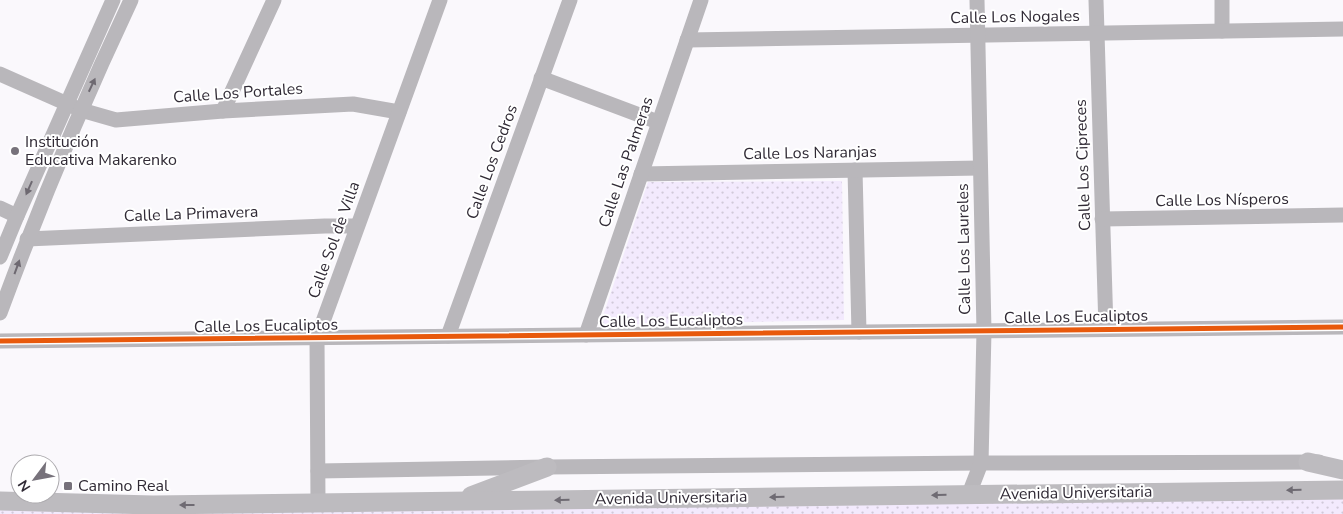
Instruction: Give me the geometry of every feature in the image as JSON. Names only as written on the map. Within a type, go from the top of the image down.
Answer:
[{"type":"main road","points":[[1308,462],[1343,470]]},
{"type":"main road","points":[[458,502],[547,467]]},
{"type":"main road","name":"Avenida Universitaria","points":[[0,501],[159,510],[227,509],[318,503],[1343,490]]},
{"type":"street","points":[[0,313],[114,0]]},
{"type":"street","points":[[0,257],[17,216],[131,0]]},
{"type":"street","points":[[223,111],[274,0]]},
{"type":"street","name":"Calle Sol de Villa","points":[[318,503],[317,338],[440,0]]},
{"type":"street","name":"Calle Los Cedros","points":[[448,336],[570,0]]},
{"type":"street","name":"Calle Las Palmeras","points":[[586,335],[701,0]]},
{"type":"street","name":"Calle Los Laureles","points":[[969,494],[981,463],[984,331],[977,0]]},
{"type":"street","name":"Calle Los Cipreces","points":[[1096,0],[1106,329]]},
{"type":"street","points":[[1222,0],[1222,31]]},
{"type":"street","name":"Calle Los Nogales","points":[[687,40],[1343,29]]},
{"type":"street","name":"Calle Los Portales","points":[[0,74],[74,107],[116,120],[223,111],[353,104],[399,112]]},
{"type":"street","points":[[541,78],[658,122]]},
{"type":"street","name":"Calle Los Naranjas","points":[[641,174],[980,168]]},
{"type":"street","points":[[855,170],[859,332]]},
{"type":"street","points":[[0,208],[17,216]]},
{"type":"street","name":"Calle Los Nísperos","points":[[1102,219],[1343,215]]},
{"type":"street","name":"Calle La Primavera","points":[[27,239],[357,226]]},
{"type":"street","name":"Calle Los Eucaliptos","points":[[0,341],[1343,327]]},
{"type":"street","name":"Avenida Universitaria","points":[[318,471],[547,467],[1343,461]]},
{"type":"shaded area","points":[[842,181],[844,320],[600,325],[648,182]]},
{"type":"shaded area","points":[[1343,497],[1343,514],[0,514],[0,508]]},
{"type":"cycle path","points":[[0,341],[1343,327]]},
{"type":"place","name":"Institución Educativa Makarenko","points":[[15,151]]},
{"type":"place","name":"Camino Real","points":[[68,486]]}]
